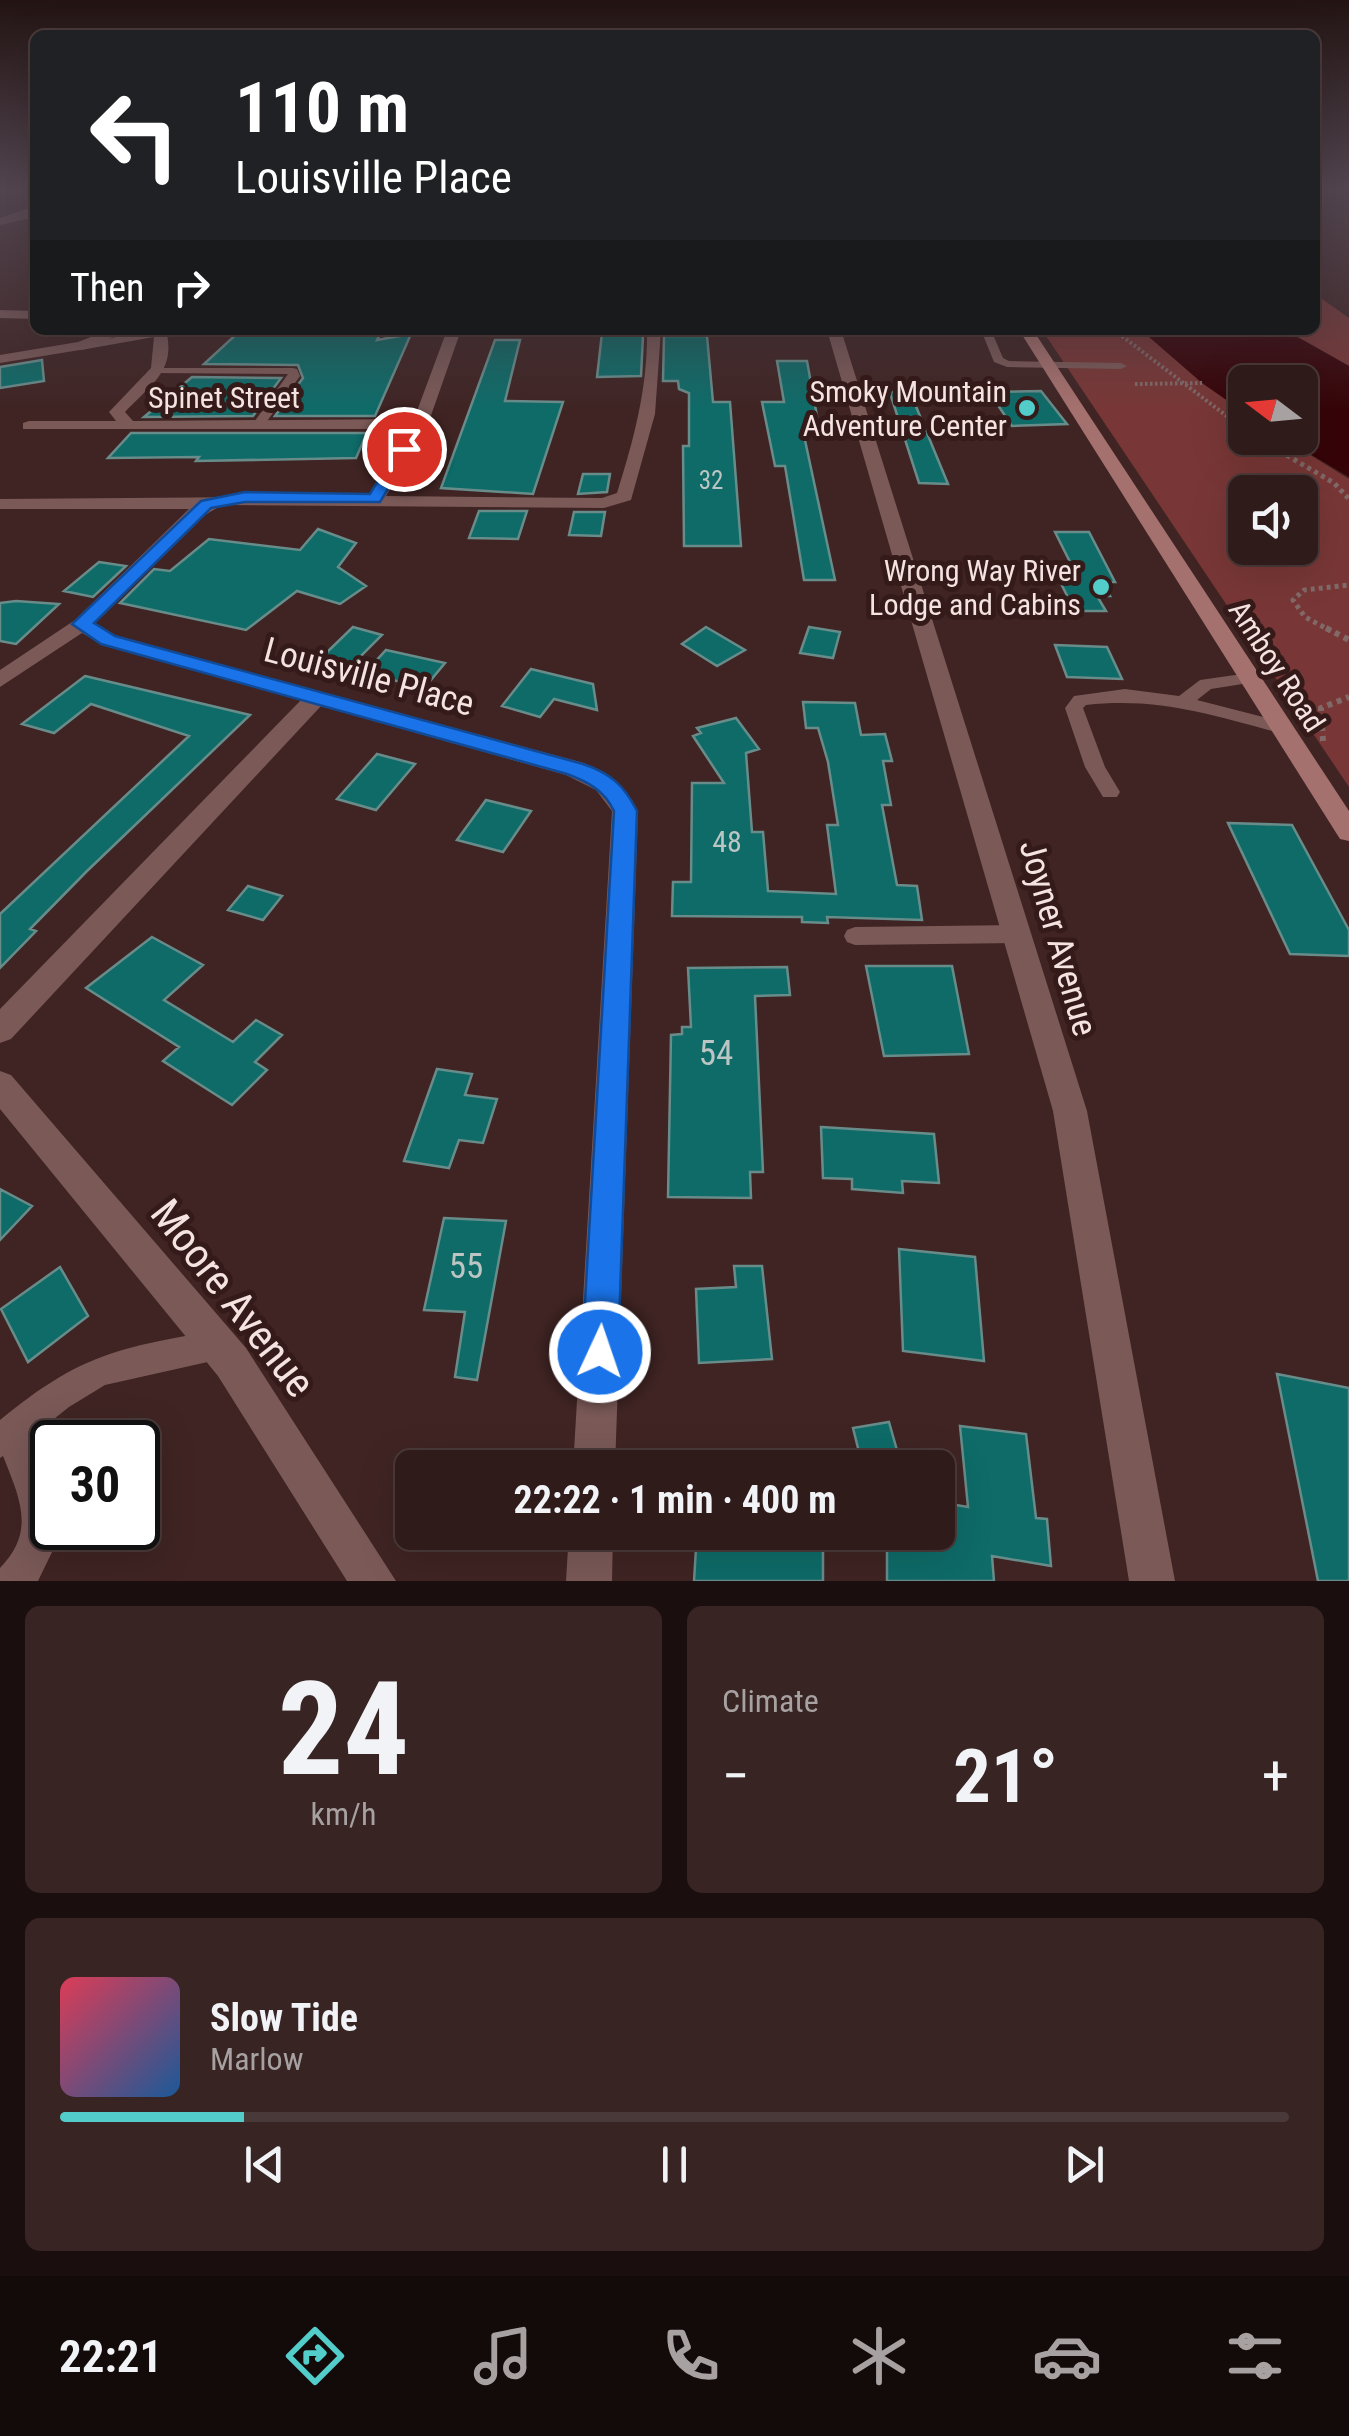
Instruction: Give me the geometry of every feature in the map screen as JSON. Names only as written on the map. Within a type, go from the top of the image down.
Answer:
[{"type":"main road","name":"Amboy Road","points":[[1029,335],[1349,832]]},
{"type":"street","points":[[0,314],[30,315]]},
{"type":"street","points":[[81,346],[108,335]]},
{"type":"street","points":[[0,359],[147,335]]},
{"type":"street","points":[[128,425],[117,412],[159,371],[166,351],[165,335]]},
{"type":"street","points":[[375,499],[420,424],[452,335]]},
{"type":"street","points":[[0,504],[206,504],[276,497],[604,503],[625,496],[645,431],[656,362],[654,335]]},
{"type":"street","name":"Joyner Avenue","points":[[836,335],[1070,1111],[1152,1581]]},
{"type":"street","name":"Spinet Street","points":[[29,426],[420,424]]},
{"type":"street","points":[[0,680],[82,624],[206,504]]},
{"type":"street","name":"Louisville Place","points":[[82,624],[108,640],[575,769],[598,777],[618,795],[625,811],[595,1450]]},
{"type":"street","points":[[0,1030],[315,699]]},
{"type":"street","name":"Moore Avenue","points":[[0,1085],[219,1346],[373,1581]]},
{"type":"street","points":[[589,1581],[590,1550]]},
{"type":"lane","points":[[988,335],[998,360],[1121,366]]},
{"type":"lane","points":[[159,371],[293,371],[294,376],[258,425]]},
{"type":"lane","points":[[1183,702],[1206,684],[1248,678]]},
{"type":"lane","points":[[1110,792],[1096,767],[1074,708],[1080,700],[1125,695],[1183,702],[1280,727]]},
{"type":"lane","points":[[855,936],[1019,934]]},
{"type":"lane","points":[[13,1581],[36,1554],[42,1521],[6,1437],[65,1390],[96,1373],[219,1346]]},
{"type":"path","points":[[1121,335],[1188,384],[1228,420]]},
{"type":"path","points":[[1134,384],[1202,383]]},
{"type":"path","points":[[1287,455],[1334,483],[1349,498]]},
{"type":"path","points":[[1349,585],[1304,590],[1293,600],[1305,617],[1349,640]]},
{"type":"path","points":[[1332,754],[1322,740],[1326,734],[1322,708],[1349,696]]},
{"type":"shaded area","points":[[1320,298],[1349,318],[1349,366],[1294,335],[1320,335]]},
{"type":"shaded area","points":[[1045,335],[1148,335],[1228,396],[1228,455],[1310,455],[1349,479],[1349,787]]},
{"type":"shaded area","points":[[1147,335],[1294,335],[1349,366],[1349,477],[1312,455],[1318,455],[1318,365],[1228,365],[1228,401]]},
{"type":"building","points":[[236,335],[380,335],[377,340],[411,335],[375,416],[275,416],[303,378],[298,365],[204,364]]},
{"type":"building","points":[[602,335],[643,336],[641,376],[597,377]]},
{"type":"building","points":[[664,336],[707,336],[713,402],[730,402],[741,546],[684,546],[683,446],[689,446],[689,393],[679,389],[678,381],[663,381]]},
{"type":"building","points":[[495,340],[520,340],[505,401],[563,402],[533,494],[441,488]]},
{"type":"building","points":[[42,360],[44,381],[0,388],[0,367]]},
{"type":"building","points":[[777,361],[807,361],[819,427],[803,431],[835,580],[804,580],[785,466],[775,466],[762,402],[784,402]]},
{"type":"building","points":[[192,377],[281,378],[253,416],[144,417]]},
{"type":"building","points":[[908,387],[948,484],[919,483],[890,393]]},
{"type":"building","name":"Smoky Mountain Adventure Center","points":[[1041,391],[1067,424],[1012,426],[989,392]]},
{"type":"building","points":[[131,433],[367,433],[356,458],[108,458]]},
{"type":"building","points":[[583,474],[610,474],[607,492],[578,494]]},
{"type":"building","points":[[479,511],[527,511],[518,539],[469,538]]},
{"type":"building","points":[[574,512],[605,512],[601,536],[569,535]]},
{"type":"building","points":[[318,529],[356,543],[338,567],[366,586],[340,604],[297,591],[246,630],[120,603],[154,569],[170,571],[209,539],[300,550]]},
{"type":"building","points":[[1055,532],[1089,532],[1115,582],[1102,582],[1110,596],[1097,596],[1106,611],[1075,611],[1053,568],[1073,568]]},
{"type":"building","points":[[99,562],[126,566],[93,597],[64,591]]},
{"type":"building","points":[[0,603],[59,604],[16,644],[0,641]]},
{"type":"building","points":[[353,627],[382,635],[354,663],[323,656]]},
{"type":"building","points":[[706,627],[745,650],[717,666],[682,644]]},
{"type":"building","points":[[809,627],[840,632],[833,658],[800,653]]},
{"type":"building","points":[[1055,645],[1107,647],[1122,679],[1067,677]]},
{"type":"building","points":[[386,650],[445,663],[425,687],[364,674]]},
{"type":"building","points":[[531,669],[593,684],[597,710],[554,699],[540,717],[502,706]]},
{"type":"building","points":[[85,676],[250,715],[86,872],[30,929],[36,931],[0,968],[0,914],[189,736],[91,704],[54,733],[22,724]]},
{"type":"building","points":[[803,702],[855,703],[861,735],[885,734],[892,761],[883,761],[891,805],[882,805],[897,885],[917,886],[922,920],[827,917],[828,923],[802,922],[802,917],[672,916],[673,882],[691,882],[692,783],[724,783],[693,736],[701,733],[697,728],[736,718],[759,749],[746,753],[752,832],[763,832],[768,891],[836,894],[827,825],[838,825],[828,762],[818,728],[806,728]]},
{"type":"building","points":[[377,754],[415,764],[376,810],[337,799]]},
{"type":"building","points":[[486,800],[531,811],[503,852],[457,840]]},
{"type":"building","points":[[1228,823],[1292,825],[1349,930],[1349,956],[1290,954]]},
{"type":"building","points":[[248,886],[282,896],[263,920],[228,910]]},
{"type":"building","points":[[152,937],[203,965],[164,1000],[233,1042],[256,1020],[282,1035],[255,1062],[267,1070],[232,1105],[163,1061],[179,1047],[86,988]]},
{"type":"building","points":[[866,966],[952,966],[969,1054],[884,1056]]},
{"type":"building","points":[[787,967],[790,995],[755,996],[763,1172],[750,1172],[751,1198],[668,1197],[671,1035],[682,1034],[682,1027],[691,1027],[688,968]]},
{"type":"building","points":[[437,1069],[472,1074],[465,1095],[497,1099],[483,1143],[459,1140],[449,1168],[404,1161]]},
{"type":"building","points":[[821,1127],[934,1134],[939,1183],[902,1181],[903,1193],[852,1189],[852,1179],[823,1178]]},
{"type":"building","points":[[0,1189],[32,1206],[0,1240]]},
{"type":"building","points":[[444,1218],[506,1221],[477,1380],[455,1377],[465,1312],[424,1310]]},
{"type":"building","points":[[899,1249],[975,1257],[984,1361],[903,1351]]},
{"type":"building","points":[[734,1266],[762,1266],[772,1359],[699,1363],[696,1289],[736,1287]]},
{"type":"building","points":[[60,1267],[88,1316],[28,1362],[1,1309]]},
{"type":"building","points":[[1277,1374],[1349,1388],[1349,1581],[1318,1581]]},
{"type":"building","points":[[889,1422],[897,1450],[858,1450],[853,1428]]},
{"type":"building","points":[[960,1426],[1026,1434],[1036,1518],[1047,1519],[1051,1566],[992,1556],[994,1581],[887,1581],[887,1550],[955,1550],[955,1505],[968,1507]]},
{"type":"building","points":[[696,1550],[823,1550],[823,1581],[694,1581]]},
{"type":"place","name":"Smoky Mountain Adventure Center","points":[[1027,408]]},
{"type":"place","name":"Wrong Way River Lodge and Cabins","points":[[1101,587]]},
{"type":"route","points":[[404,449],[375,499],[245,497],[206,504],[82,624],[108,640],[575,769],[598,777],[618,795],[625,811],[600,1352]]}]
